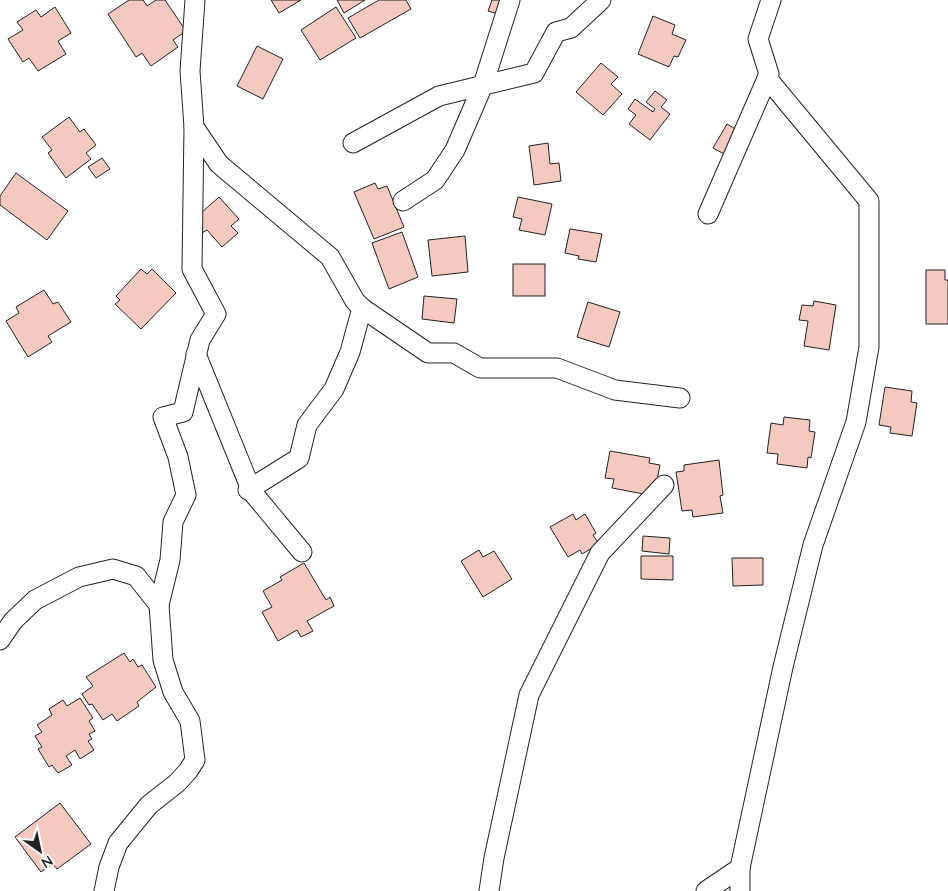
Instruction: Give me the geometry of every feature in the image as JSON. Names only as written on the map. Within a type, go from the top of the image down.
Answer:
[{"type":"street","points":[[104,891],[109,867],[118,843],[149,805],[177,783],[188,772],[195,760],[190,721],[173,692],[163,660],[159,605],[170,560],[174,522],[186,495],[178,456],[164,417],[184,412],[200,340],[216,314],[192,269],[194,127],[190,71],[195,0]]},
{"type":"street","points":[[403,201],[435,180],[454,150],[483,85],[510,0]]},
{"type":"street","points":[[352,143],[439,96],[534,73],[556,32],[572,28],[601,0]]},
{"type":"street","points":[[708,214],[769,74],[758,39],[771,0]]},
{"type":"street","points":[[740,891],[740,868],[788,648],[814,545],[856,422],[869,347],[869,201],[767,78]]},
{"type":"street","points":[[194,127],[219,164],[330,257],[355,301],[362,308],[428,353],[454,353],[480,368],[557,368],[615,390],[680,398]]},
{"type":"street","points":[[249,489],[299,458],[307,425],[334,389],[350,352],[362,308]]},
{"type":"street","points":[[196,354],[249,489],[302,552]]},
{"type":"street","points":[[489,891],[494,858],[529,696],[600,553],[664,484]]},
{"type":"street","points":[[0,640],[13,621],[35,600],[79,577],[113,569],[136,576],[159,605]]},
{"type":"street","points":[[706,891],[740,868]]},
{"type":"building","points":[[129,0],[143,0],[147,6],[156,0],[165,0],[186,31],[173,40],[178,47],[151,66],[142,53],[136,57],[108,14]]},
{"type":"building","points":[[271,0],[301,0],[279,13]]},
{"type":"building","points":[[337,0],[365,0],[344,13]]},
{"type":"building","points":[[379,0],[406,0],[411,9],[360,38],[348,18]]},
{"type":"building","points":[[492,0],[506,0],[501,15],[488,11]]},
{"type":"building","points":[[55,7],[71,33],[58,41],[66,54],[38,71],[29,58],[23,62],[8,39],[23,30],[17,22],[36,10],[41,17]]},
{"type":"building","points":[[336,7],[356,38],[320,60],[301,30]]},
{"type":"building","points":[[653,16],[675,25],[672,34],[686,40],[678,57],[674,56],[669,67],[638,54]]},
{"type":"building","points":[[257,46],[283,59],[263,99],[237,86]]},
{"type":"building","points":[[601,63],[618,77],[611,84],[622,94],[603,115],[576,92]]},
{"type":"building","points":[[655,91],[667,100],[661,107],[670,114],[650,140],[629,124],[636,115],[628,109],[635,99],[653,112],[655,109],[646,102]]},
{"type":"building","points":[[69,117],[80,132],[84,129],[96,145],[86,153],[91,159],[66,178],[48,153],[52,150],[42,137]]},
{"type":"building","points":[[727,124],[742,133],[728,156],[713,148]]},
{"type":"building","points":[[548,143],[550,164],[559,163],[561,181],[534,185],[529,146]]},
{"type":"building","points":[[102,158],[110,169],[96,178],[88,167]]},
{"type":"building","points":[[16,173],[68,211],[47,240],[0,205],[0,196]]},
{"type":"building","points":[[375,183],[378,189],[387,186],[404,227],[374,239],[354,192]]},
{"type":"building","points":[[219,197],[239,219],[231,226],[238,233],[222,247],[207,230],[202,233],[192,221]]},
{"type":"building","points":[[518,197],[552,204],[545,235],[519,230],[522,219],[513,217]]},
{"type":"building","points":[[570,229],[602,234],[596,262],[578,259],[579,256],[565,253]]},
{"type":"building","points":[[402,232],[418,277],[389,289],[372,243]]},
{"type":"building","points":[[465,236],[468,272],[432,276],[428,240]]},
{"type":"building","points":[[513,264],[545,264],[545,296],[513,296]]},
{"type":"building","points":[[141,269],[147,274],[152,269],[176,293],[141,329],[115,304],[120,300],[116,296]]},
{"type":"building","points":[[926,270],[945,270],[945,280],[948,280],[948,324],[926,324]]},
{"type":"building","points":[[44,290],[53,304],[58,302],[71,322],[48,336],[52,342],[28,357],[6,321],[19,313],[16,307]]},
{"type":"building","points":[[424,296],[457,299],[454,323],[422,319]]},
{"type":"building","points":[[814,301],[836,305],[829,350],[804,346],[808,321],[799,320],[802,305],[813,306]]},
{"type":"building","points":[[588,302],[620,312],[609,347],[577,337]]},
{"type":"building","points":[[885,387],[912,391],[911,402],[917,403],[912,436],[890,433],[891,427],[879,425]]},
{"type":"building","points":[[784,417],[810,420],[809,431],[815,432],[811,458],[808,457],[807,468],[777,464],[778,454],[767,453],[771,423],[783,425]]},
{"type":"building","points":[[610,451],[650,458],[649,463],[660,465],[654,496],[612,488],[614,479],[605,478]]},
{"type":"building","points":[[719,460],[723,495],[720,496],[723,513],[693,517],[692,510],[682,511],[676,472],[684,471],[684,465]]},
{"type":"building","points":[[573,514],[576,520],[585,514],[596,533],[593,535],[599,544],[582,554],[580,550],[568,557],[550,527]]},
{"type":"building","points":[[643,536],[670,538],[669,554],[642,551]]},
{"type":"building","points":[[479,550],[483,557],[494,551],[512,579],[483,597],[461,561]]},
{"type":"building","points":[[641,556],[673,556],[673,580],[641,579]]},
{"type":"building","points":[[732,558],[763,558],[763,585],[733,586]]},
{"type":"building","points":[[304,563],[326,600],[330,597],[334,606],[307,621],[313,631],[301,637],[297,630],[278,641],[262,612],[272,607],[263,591],[282,580],[280,577]]},
{"type":"building","points":[[124,653],[130,662],[133,659],[138,667],[142,665],[156,687],[137,702],[139,706],[117,721],[112,714],[103,720],[82,694],[93,686],[86,677]]},
{"type":"building","points":[[80,698],[93,718],[89,721],[95,731],[89,734],[92,739],[88,741],[94,750],[80,759],[75,750],[66,756],[72,765],[58,773],[52,765],[49,767],[38,749],[42,747],[35,736],[42,732],[37,725],[52,715],[49,709],[63,700],[67,706]]},
{"type":"building","points":[[60,803],[91,844],[57,869],[53,864],[41,872],[15,837]]}]
